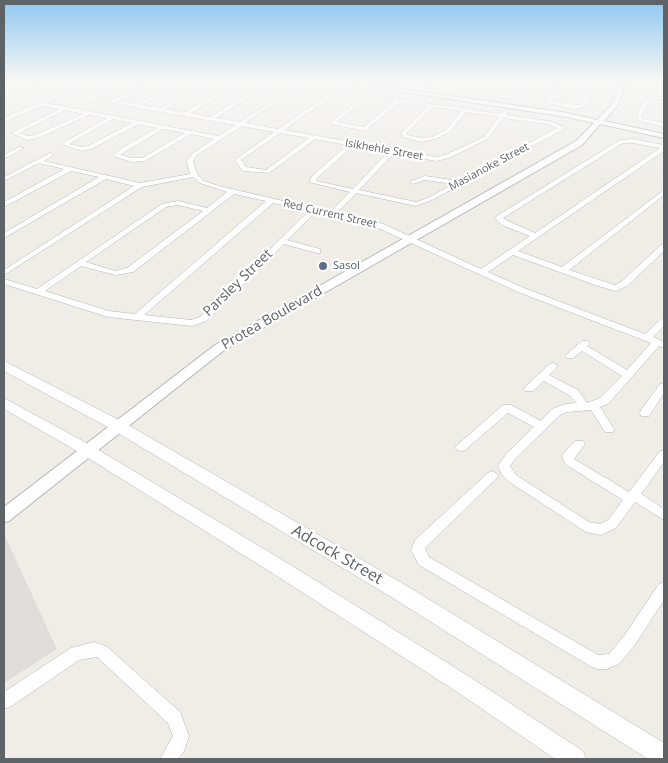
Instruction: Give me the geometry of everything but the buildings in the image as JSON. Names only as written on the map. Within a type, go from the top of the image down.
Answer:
[{"type":"main road","name":"Adcock Street","points":[[4,365],[118,426],[400,592],[664,756]]},
{"type":"main road","points":[[4,403],[86,450],[283,570],[466,686],[574,759]]},
{"type":"street","points":[[49,117],[14,133],[28,138],[36,137],[80,117]]},
{"type":"street","points":[[105,117],[218,138]]},
{"type":"street","name":"Isikhehle Street","points":[[199,117],[432,159],[444,158],[486,138],[503,117]]},
{"type":"street","points":[[211,119],[215,117]]},
{"type":"street","points":[[4,273],[140,185],[194,175],[190,167],[191,157],[251,117]]},
{"type":"street","name":"Masianoke Street","points":[[297,117],[239,158],[242,167],[259,172],[270,171],[313,138]]},
{"type":"street","points":[[341,117],[333,123],[365,129],[380,117]]},
{"type":"street","points":[[421,117],[404,134],[405,136],[425,140],[433,138],[448,131],[460,117]]},
{"type":"street","name":"Masianoke Street","points":[[352,144],[312,181],[317,184],[416,204],[424,202],[562,128],[552,123],[507,117]]},
{"type":"street","points":[[569,117],[664,136]]},
{"type":"street","name":"Protea Boulevard","points":[[4,516],[86,450],[219,348],[579,143],[605,117]]},
{"type":"street","points":[[638,117],[645,121],[664,125]]},
{"type":"street","points":[[112,118],[64,144],[82,149],[89,148],[137,123]]},
{"type":"street","points":[[162,127],[121,151],[116,156],[132,160],[143,160],[189,133]]},
{"type":"street","points":[[536,236],[505,223],[499,218],[622,141],[633,141],[664,148]]},
{"type":"street","points":[[5,155],[21,148]]},
{"type":"street","points":[[481,273],[664,148]]},
{"type":"street","points":[[332,214],[392,152]]},
{"type":"street","points":[[4,179],[50,156]]},
{"type":"street","points":[[38,162],[140,185]]},
{"type":"street","points":[[4,205],[69,169]]},
{"type":"street","name":"Red Current Street","points":[[194,175],[212,186],[232,192],[378,225],[521,290],[661,344]]},
{"type":"street","points":[[4,236],[104,177]]},
{"type":"street","points":[[413,182],[425,178],[459,183]]},
{"type":"street","points":[[80,263],[115,273],[126,272],[232,192]]},
{"type":"street","points":[[563,270],[664,192]]},
{"type":"street","points":[[137,317],[271,201]]},
{"type":"street","points":[[38,292],[164,205],[178,204],[207,210]]},
{"type":"street","name":"Parsley Street","points":[[4,281],[108,314],[186,323],[203,319],[314,210]]},
{"type":"street","points":[[281,241],[317,251]]},
{"type":"street","points":[[512,252],[616,288],[624,284],[664,247]]},
{"type":"street","points":[[647,338],[664,321]]},
{"type":"street","points":[[570,356],[584,344],[628,375]]},
{"type":"street","points":[[661,344],[604,401],[590,407],[560,410],[504,466],[508,475],[594,530],[605,529],[664,454]]},
{"type":"street","points":[[528,389],[553,366]]},
{"type":"street","points":[[543,376],[574,393],[590,407],[608,429]]},
{"type":"street","points":[[645,413],[664,386]]},
{"type":"street","points":[[461,448],[507,408],[542,426]]},
{"type":"street","points":[[579,444],[568,456],[569,461],[664,515]]},
{"type":"street","points":[[492,476],[420,544],[418,550],[424,561],[597,662],[607,662],[614,659],[629,641],[664,588]]},
{"type":"street","points":[[4,701],[70,657],[87,649],[94,649],[109,657],[174,718],[181,736],[178,745],[168,759]]},
{"type":"shaded area","points":[[4,534],[57,649],[4,683]]},
{"type":"place","name":"Sasol","points":[[323,266]]}]
